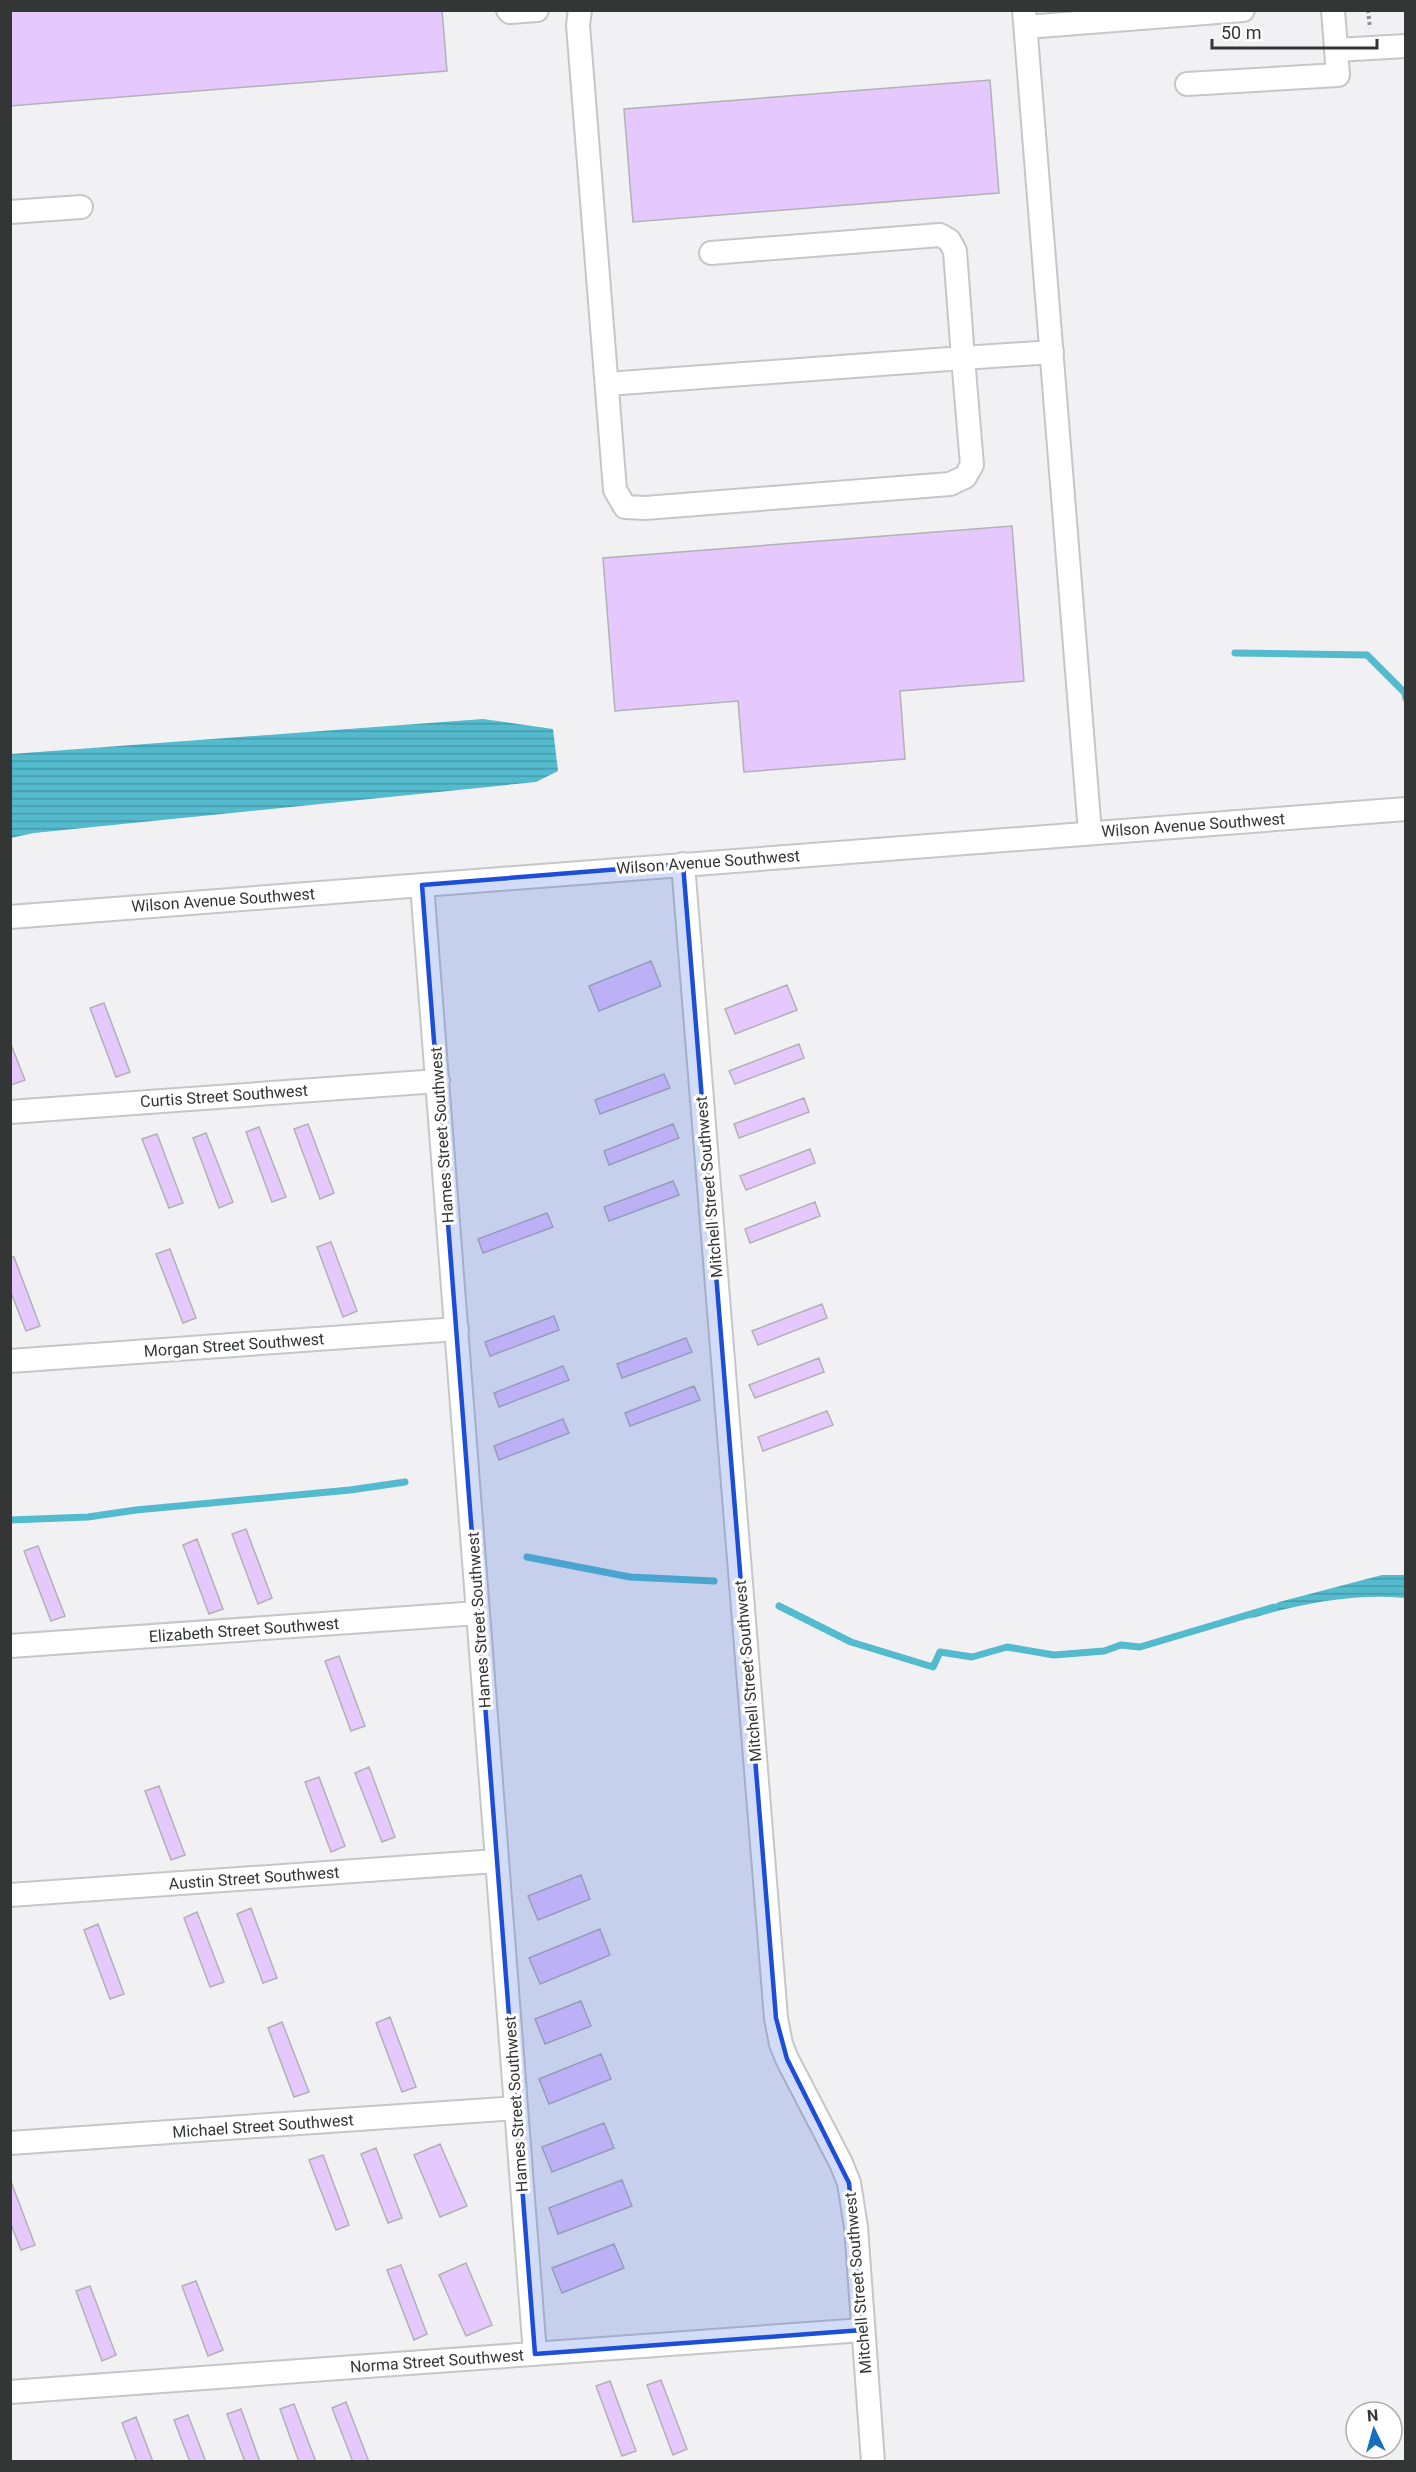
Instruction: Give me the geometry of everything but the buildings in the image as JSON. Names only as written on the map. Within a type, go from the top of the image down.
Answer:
[{"type":"street","points":[[508,10],[510,12],[537,10]]},
{"type":"street","points":[[580,10],[578,25],[615,490],[625,507],[645,508],[950,484],[965,477],[972,465],[955,251],[949,240],[940,235],[711,253]]},
{"type":"street","points":[[1090,833],[1025,19],[1243,10]]},
{"type":"street","points":[[1188,84],[1338,75],[1333,10]]},
{"type":"street","points":[[1336,50],[1406,45]]},
{"type":"street","points":[[10,212],[81,207]]},
{"type":"street","points":[[607,384],[1052,352]]},
{"type":"street","name":"Wilson Avenue Southwest","points":[[10,917],[1406,808]]},
{"type":"street","name":"Mitchell Street Southwest","points":[[683,864],[776,2018],[781,2044],[790,2067],[841,2163],[849,2183],[856,2227],[873,2462]]},
{"type":"street","name":"Hames Street Southwest","points":[[422,885],[535,2354]]},
{"type":"street","name":"Curtis Street Southwest","points":[[10,1112],[438,1081]]},
{"type":"street","name":"Morgan Street Southwest","points":[[10,1361],[457,1329]]},
{"type":"street","name":"Elizabeth Street Southwest","points":[[10,1646],[478,1612]]},
{"type":"street","name":"Austin Street Southwest","points":[[10,1895],[497,1861]]},
{"type":"street","name":"Michael Street Southwest","points":[[10,2143],[516,2108]]},
{"type":"street","name":"Norma Street Southwest","points":[[10,2392],[863,2330]]},
{"type":"highlighted area","points":[[683,864],[776,2018],[787,2059],[849,2183],[863,2330],[535,2354],[422,885]]},
{"type":"water","points":[[483,719],[553,729],[558,771],[536,782],[34,833],[11,838],[11,754]]},
{"type":"water","points":[[1382,1575],[1405,1575],[1405,1598],[1346,1598],[1249,1619],[1279,1602]]},
{"type":"waterway","points":[[1235,653],[1367,655],[1405,693],[1406,698]]},
{"type":"waterway","points":[[10,1520],[88,1517],[136,1510],[350,1490],[405,1482]]},
{"type":"waterway","points":[[527,1557],[630,1577],[714,1581]]},
{"type":"waterway","points":[[779,1606],[851,1642],[933,1667],[940,1652],[972,1657],[1007,1647],[1054,1655],[1104,1651],[1121,1645],[1140,1647],[1274,1607]]}]
